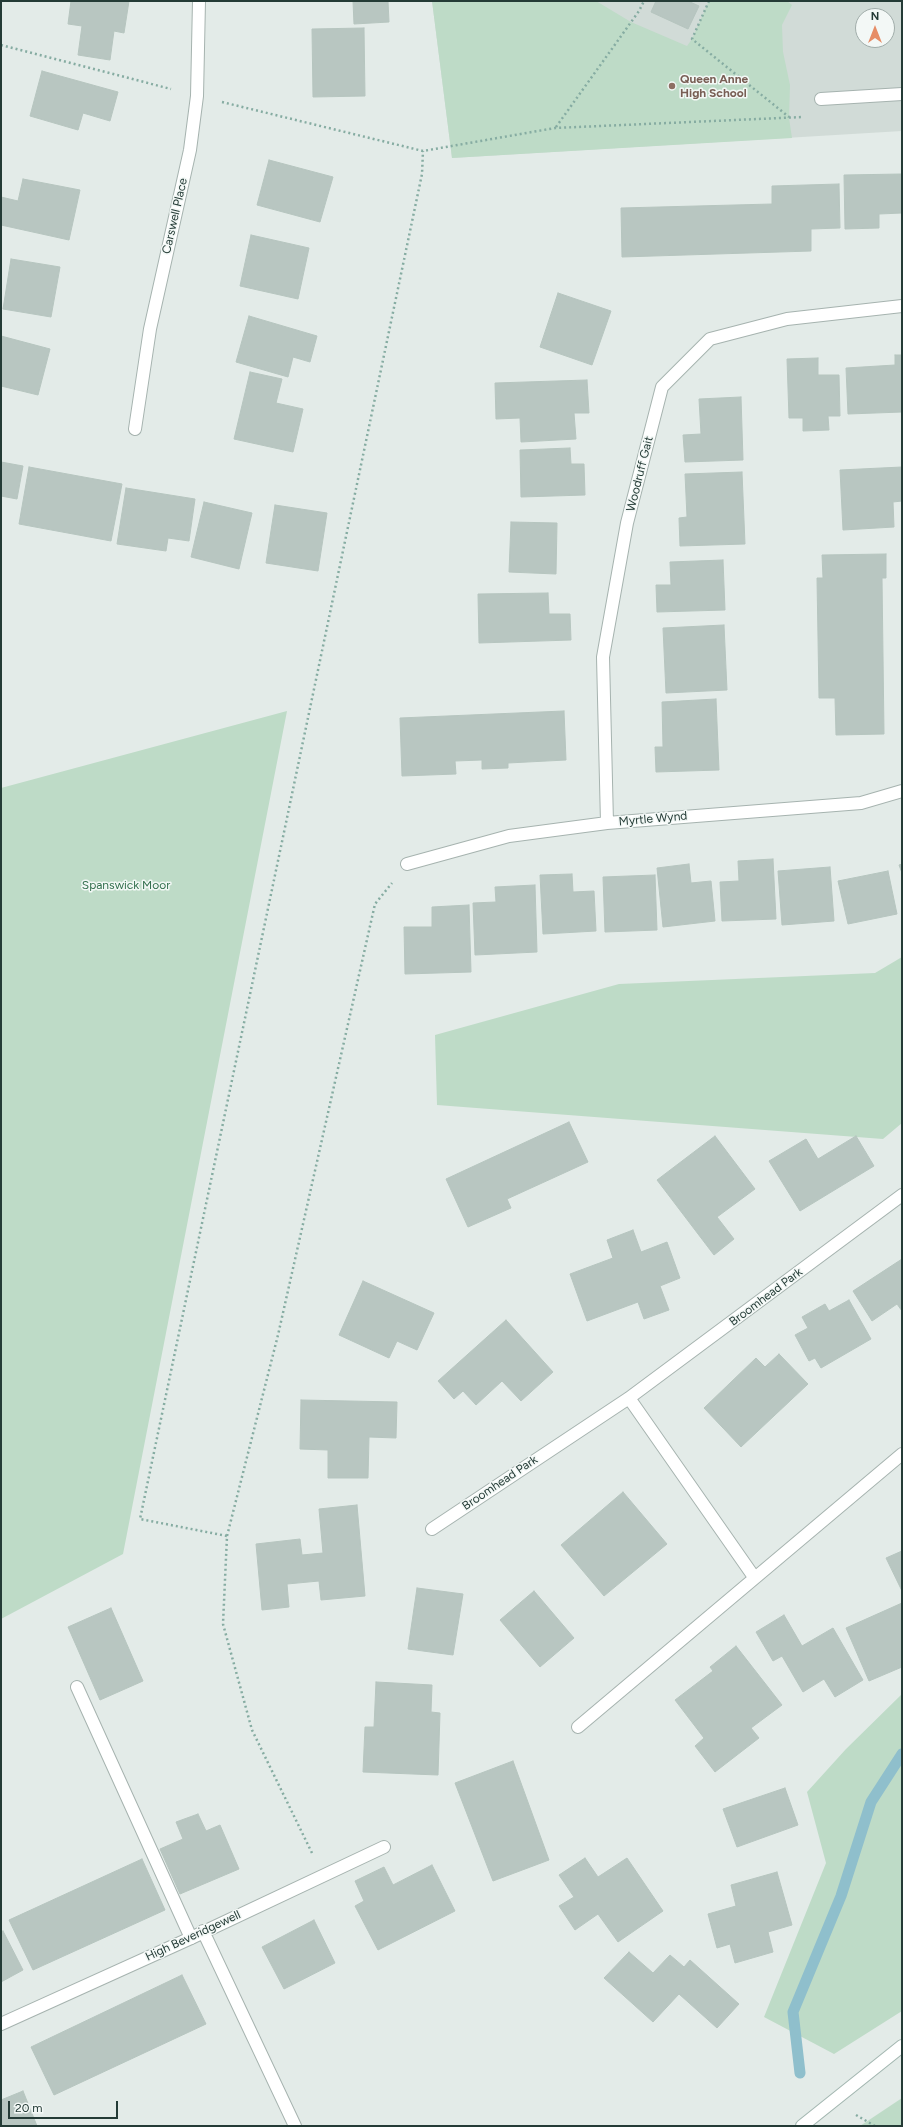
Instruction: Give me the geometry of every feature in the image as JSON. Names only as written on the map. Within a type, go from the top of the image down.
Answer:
[{"type":"street","name":"Carswell Place","points":[[135,429],[150,328],[190,150],[197,96],[199,1]]},
{"type":"street","points":[[821,99],[902,94]]},
{"type":"street","name":"Woodruff Gait","points":[[607,823],[604,656],[627,523],[662,387],[710,340],[787,319],[902,306]]},
{"type":"street","name":"Myrtle Wynd","points":[[407,864],[509,836],[607,823],[861,804],[902,791]]},
{"type":"street","name":"Broomhead Park","points":[[432,1529],[629,1398],[902,1195]]},
{"type":"street","points":[[629,1398],[754,1577]]},
{"type":"street","points":[[578,1727],[754,1577],[902,1454]]},
{"type":"street","points":[[77,1687],[191,1938]]},
{"type":"street","name":"High Beveridgewell","points":[[1,2024],[191,1938],[384,1847]]},
{"type":"street","points":[[203,1932],[296,2126]]},
{"type":"street","points":[[802,2126],[902,2046]]},
{"type":"path","points":[[555,128],[639,11],[644,1]]},
{"type":"path","points":[[709,1],[692,40],[789,118]]},
{"type":"path","points":[[1,45],[197,96],[423,151],[555,128],[804,117]]},
{"type":"path","points":[[227,1536],[140,1519],[422,174],[423,151]]},
{"type":"path","points":[[323,1876],[252,1730],[223,1624],[227,1536],[278,1335],[375,904],[407,864]]},
{"type":"shaded area","name":"Queen Anne High School","points":[[432,1],[902,1],[902,131],[452,158]]},
{"type":"green space","name":"Queen Anne High School","points":[[432,1],[596,1],[631,22],[687,46],[692,39],[709,1],[787,1],[792,5],[782,25],[783,52],[790,85],[789,118],[792,138],[452,158]]},
{"type":"green space","name":"Spanswick Moor","points":[[287,711],[123,1554],[1,1619],[1,788]]},
{"type":"green space","points":[[902,957],[902,1123],[883,1139],[437,1105],[435,1035],[619,984],[875,973]]},
{"type":"green space","points":[[902,1694],[902,2011],[834,2054],[764,2017],[826,1863],[807,1792],[846,1749]]},
{"type":"green space","points":[[902,2098],[902,2126],[860,2126]]},
{"type":"building","points":[[71,1],[129,1],[124,33],[114,31],[110,60],[78,55],[82,26],[68,24]]},
{"type":"building","points":[[353,1],[388,1],[389,22],[354,24]]},
{"type":"building","points":[[656,1],[688,1],[699,6],[688,29],[651,12]]},
{"type":"building","points":[[364,28],[365,96],[313,97],[312,29]]},
{"type":"building","points":[[42,71],[118,92],[110,121],[83,113],[78,130],[30,116]]},
{"type":"building","points":[[269,160],[333,177],[320,222],[257,205]]},
{"type":"building","points":[[902,174],[902,213],[879,214],[879,228],[845,229],[844,175]]},
{"type":"building","points":[[23,179],[80,190],[69,240],[1,225],[1,197],[18,201]]},
{"type":"building","points":[[839,184],[840,228],[811,229],[811,251],[622,257],[621,208],[772,204],[772,186]]},
{"type":"building","points":[[251,235],[309,248],[298,299],[240,286]]},
{"type":"building","points":[[11,259],[60,267],[51,317],[3,309]]},
{"type":"building","points":[[558,293],[611,311],[592,365],[540,347]]},
{"type":"building","points":[[249,316],[317,336],[310,362],[293,357],[288,377],[236,362]]},
{"type":"building","points":[[1,336],[50,349],[38,395],[1,386]]},
{"type":"building","points":[[895,355],[902,355],[902,412],[848,414],[846,368],[895,365]]},
{"type":"building","points":[[818,358],[818,375],[839,375],[840,416],[828,416],[829,430],[803,431],[803,418],[789,418],[787,359]]},
{"type":"building","points":[[250,372],[282,379],[276,403],[303,409],[293,452],[234,439]]},
{"type":"building","points":[[587,380],[589,413],[574,413],[576,439],[521,442],[520,418],[496,419],[495,383]]},
{"type":"building","points":[[741,397],[743,460],[685,462],[683,435],[701,434],[699,399]]},
{"type":"building","points":[[570,448],[571,464],[584,464],[585,495],[521,497],[520,450]]},
{"type":"building","points":[[1,462],[23,466],[17,499],[1,496]]},
{"type":"building","points":[[29,467],[122,484],[111,541],[19,524]]},
{"type":"building","points":[[902,467],[902,501],[893,502],[894,527],[843,530],[840,470]]},
{"type":"building","points":[[742,472],[745,544],[680,546],[679,518],[687,517],[685,474]]},
{"type":"building","points":[[126,488],[195,499],[189,541],[168,538],[166,551],[117,544]]},
{"type":"building","points":[[204,502],[252,513],[239,569],[191,557]]},
{"type":"building","points":[[275,505],[327,513],[318,571],[266,563]]},
{"type":"building","points":[[511,522],[557,523],[556,574],[509,572]]},
{"type":"building","points":[[886,554],[886,578],[882,578],[884,734],[836,735],[835,698],[819,698],[817,578],[823,578],[822,555]]},
{"type":"building","points":[[723,560],[725,610],[657,612],[656,585],[671,585],[670,562]]},
{"type":"building","points":[[548,593],[549,614],[570,614],[571,640],[479,643],[478,594]]},
{"type":"building","points":[[724,625],[727,690],[666,693],[663,628]]},
{"type":"building","points":[[716,699],[719,770],[656,772],[655,747],[663,747],[662,702]]},
{"type":"building","points":[[564,711],[566,760],[508,763],[508,768],[482,769],[482,760],[455,761],[456,774],[402,776],[400,718]]},
{"type":"building","points":[[773,859],[776,919],[722,921],[720,882],[739,881],[738,861]]},
{"type":"building","points":[[689,864],[691,883],[711,881],[715,921],[663,927],[657,868]]},
{"type":"building","points":[[902,864],[902,873],[899,865]]},
{"type":"building","points":[[830,867],[834,921],[782,925],[778,871]]},
{"type":"building","points":[[888,871],[897,914],[848,924],[838,881]]},
{"type":"building","points":[[572,874],[573,892],[594,891],[596,931],[543,934],[540,875]]},
{"type":"building","points":[[655,875],[657,930],[605,932],[603,877]]},
{"type":"building","points":[[535,885],[537,952],[475,955],[473,903],[496,902],[495,887]]},
{"type":"building","points":[[469,905],[471,972],[405,974],[404,927],[432,927],[432,907]]},
{"type":"building","points":[[569,1122],[588,1162],[507,1199],[511,1208],[468,1227],[446,1179]]},
{"type":"building","points":[[715,1136],[755,1189],[717,1217],[734,1239],[714,1255],[657,1180]]},
{"type":"building","points":[[856,1136],[874,1166],[800,1211],[769,1161],[806,1139],[818,1159]]},
{"type":"building","points":[[633,1230],[641,1252],[667,1242],[680,1278],[660,1286],[669,1310],[644,1319],[638,1302],[587,1321],[570,1274],[613,1258],[607,1240]]},
{"type":"building","points":[[902,1259],[902,1311],[897,1304],[872,1321],[853,1291]]},
{"type":"building","points":[[363,1281],[434,1313],[417,1350],[397,1341],[389,1358],[339,1335]]},
{"type":"building","points":[[849,1300],[871,1339],[821,1368],[815,1358],[809,1361],[795,1335],[808,1328],[802,1317],[825,1304],[829,1311]]},
{"type":"building","points":[[506,1320],[553,1372],[521,1401],[502,1381],[476,1405],[463,1391],[454,1399],[438,1381]]},
{"type":"building","points":[[779,1354],[808,1384],[741,1447],[704,1408],[756,1358],[765,1367]]},
{"type":"building","points":[[301,1400],[397,1402],[396,1438],[369,1437],[368,1478],[328,1478],[328,1450],[300,1449]]},
{"type":"building","points":[[623,1492],[667,1544],[604,1596],[561,1545]]},
{"type":"building","points":[[357,1505],[365,1596],[321,1600],[319,1581],[287,1584],[289,1607],[262,1610],[256,1544],[300,1539],[302,1555],[323,1553],[319,1509]]},
{"type":"building","points":[[902,1551],[902,1591],[886,1558]]},
{"type":"building","points":[[417,1588],[463,1594],[453,1655],[408,1649]]},
{"type":"building","points":[[534,1591],[574,1638],[540,1667],[500,1620]]},
{"type":"building","points":[[902,1603],[902,1667],[869,1681],[846,1628]]},
{"type":"building","points":[[111,1608],[143,1681],[100,1700],[68,1627]]},
{"type":"building","points":[[784,1615],[802,1646],[833,1628],[863,1680],[835,1697],[824,1679],[803,1692],[782,1656],[773,1661],[756,1632]]},
{"type":"building","points":[[736,1646],[782,1705],[751,1728],[759,1738],[715,1772],[695,1746],[704,1738],[675,1700],[713,1671],[710,1667]]},
{"type":"building","points":[[376,1682],[432,1685],[431,1712],[440,1713],[438,1775],[363,1772],[365,1727],[374,1727]]},
{"type":"building","points":[[513,1761],[549,1860],[493,1881],[455,1783]]},
{"type":"building","points":[[785,1788],[798,1825],[737,1847],[723,1809]]},
{"type":"building","points":[[198,1814],[206,1831],[220,1825],[239,1869],[180,1894],[160,1849],[183,1839],[176,1822]]},
{"type":"building","points":[[585,1858],[598,1877],[627,1858],[663,1911],[618,1942],[598,1914],[575,1930],[559,1906],[574,1897],[559,1875]]},
{"type":"building","points":[[142,1859],[165,1910],[33,1970],[9,1920]]},
{"type":"building","points":[[432,1865],[455,1911],[378,1950],[355,1906],[364,1901],[355,1881],[384,1867],[393,1885]]},
{"type":"building","points":[[777,1872],[792,1925],[768,1932],[773,1952],[735,1963],[730,1944],[717,1948],[708,1914],[736,1906],[731,1885]]},
{"type":"building","points":[[314,1920],[335,1963],[284,1989],[262,1947]]},
{"type":"building","points":[[3,1931],[23,1970],[1,1982],[1,1932]]},
{"type":"building","points":[[629,1952],[653,1973],[670,1955],[684,1967],[690,1960],[739,2004],[717,2028],[679,1994],[653,2022],[604,1978]]},
{"type":"building","points":[[182,1975],[206,2024],[54,2095],[31,2047]]},
{"type":"building","points":[[23,2091],[37,2126],[1,2126],[1,2100]]},
{"type":"waterway","points":[[800,2073],[793,2012],[841,1896],[871,1802],[902,1754]]},
{"type":"place","name":"Queen Anne High School","points":[[672,86]]}]
